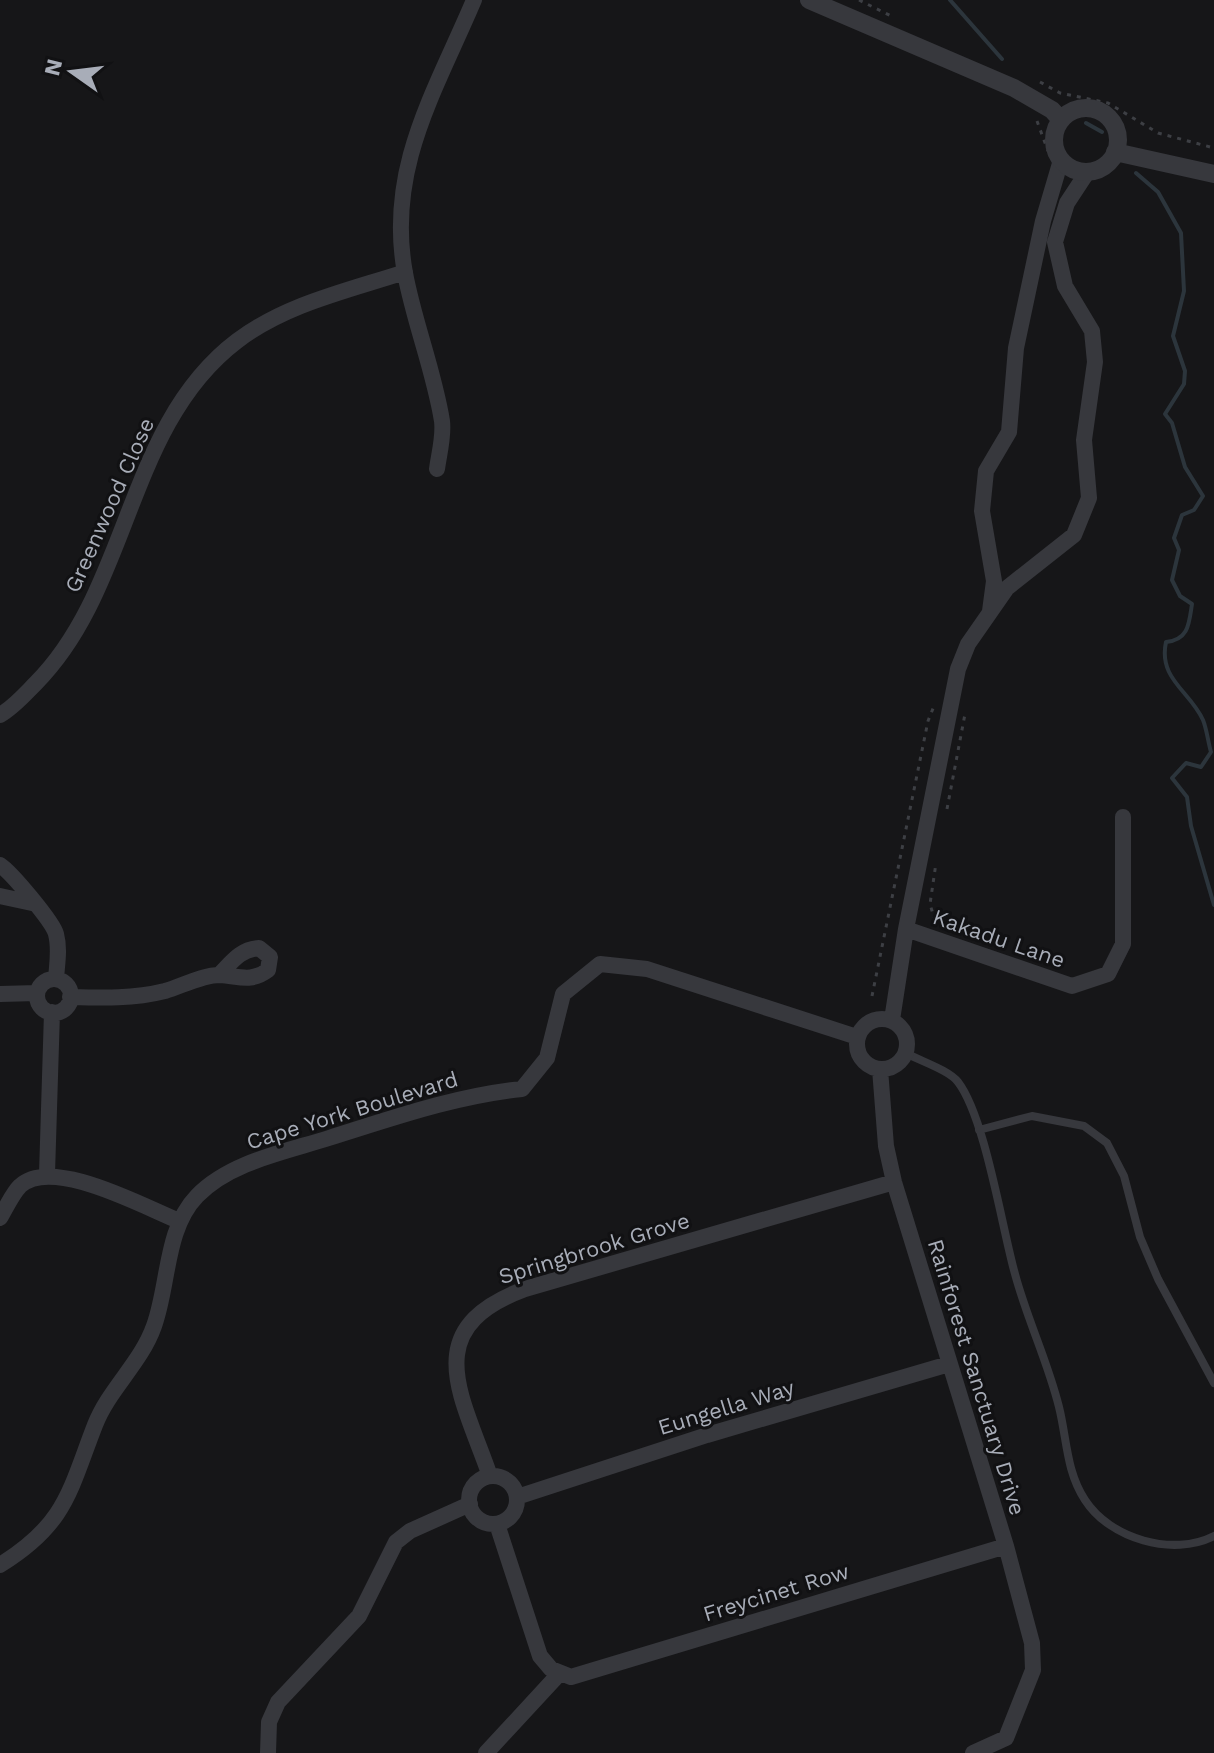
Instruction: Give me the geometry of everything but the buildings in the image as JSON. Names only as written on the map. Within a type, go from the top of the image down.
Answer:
[{"type":"street","points":[[437,469],[442,423],[405,272],[401,205],[405,167],[416,129],[474,0]]},
{"type":"street","points":[[809,0],[1014,88],[1052,110],[1061,120]]},
{"type":"street","points":[[990,611],[994,581],[982,511],[986,471],[1009,432],[1016,348],[1043,221],[1061,160],[1054,140],[1061,120],[1077,109],[1098,110],[1113,123],[1117,132],[1115,152],[1104,166],[1078,171],[1061,160]]},
{"type":"street","points":[[1115,152],[1214,174]]},
{"type":"street","points":[[892,1020],[868,1022],[857,1037],[861,1058],[880,1069],[895,1066],[906,1053],[906,1037],[892,1020],[906,929],[958,669],[968,644],[1019,576],[1074,535],[1089,498],[1084,440],[1095,362],[1092,331],[1065,286],[1055,242],[1067,203],[1088,171]]},
{"type":"street","name":"Greenwood Close","points":[[0,715],[46,672],[82,621],[156,447],[181,403],[217,358],[263,323],[296,307],[405,272]]},
{"type":"street","name":"Kakadu Lane","points":[[906,929],[1072,986],[1108,974],[1123,944],[1123,817]]},
{"type":"street","points":[[0,865],[14,876],[54,928],[58,953],[56,979]]},
{"type":"street","points":[[0,896],[32,903]]},
{"type":"street","name":"Cape York Boulevard","points":[[179,1221],[196,1197],[216,1180],[255,1161],[445,1102],[522,1089],[547,1058],[563,994],[600,964],[647,969],[857,1037]]},
{"type":"street","points":[[70,997],[135,996],[219,975]]},
{"type":"street","points":[[56,979],[67,985],[70,997],[63,1010],[52,1012],[40,1006],[37,993],[44,982],[56,979]]},
{"type":"street","points":[[0,994],[37,993]]},
{"type":"street","points":[[47,1174],[52,1012]]},
{"type":"street","name":"Rainforest Sanctuary Drive","points":[[880,1069],[886,1146],[894,1182],[1006,1546],[1032,1643],[1033,1670],[1006,1738],[973,1753]]},
{"type":"street","points":[[0,1218],[19,1187],[47,1174],[73,1179],[179,1221],[154,1329],[96,1422],[69,1497],[50,1526],[28,1547],[0,1565]]},
{"type":"street","name":"Springbrook Grove","points":[[490,1476],[455,1367],[461,1335],[481,1311],[525,1289],[894,1182]]},
{"type":"street","name":"Eungella Way","points":[[517,1497],[707,1435],[949,1364]]},
{"type":"street","points":[[490,1476],[506,1480],[517,1497],[513,1515],[497,1524],[479,1520],[470,1504],[474,1486],[490,1476]]},
{"type":"street","points":[[268,1753],[269,1722],[278,1702],[359,1616],[396,1542],[410,1531],[470,1504]]},
{"type":"street","points":[[486,1753],[559,1674],[540,1656],[497,1524]]},
{"type":"street","name":"Freycinet Row","points":[[559,1674],[571,1677],[587,1674],[1006,1546]]},
{"type":"lane","points":[[906,1053],[958,1081],[979,1130],[1015,1277],[1059,1407],[1068,1464],[1085,1500],[1105,1523],[1138,1537],[1174,1547],[1200,1544],[1214,1536]]},
{"type":"lane","points":[[979,1130],[1032,1116],[1084,1126],[1107,1143],[1124,1176],[1140,1237],[1158,1279],[1214,1383]]},
{"type":"path","points":[[859,0],[894,17]]},
{"type":"path","points":[[1037,81],[1060,93],[1108,103],[1158,133],[1214,148]]},
{"type":"path","points":[[944,815],[965,720],[965,703]]},
{"type":"path","points":[[936,859],[930,904],[932,919],[941,925]]},
{"type":"waterway","points":[[950,0],[1002,59]]},
{"type":"waterway","points":[[1086,123],[1102,132]]},
{"type":"waterway","points":[[1136,173],[1158,192],[1181,233],[1184,291],[1173,336],[1185,371],[1184,384],[1165,414],[1172,423],[1185,467],[1203,496],[1194,510],[1182,515],[1174,538],[1179,550],[1172,580],[1180,596],[1192,604],[1184,634],[1166,642],[1165,655],[1171,675],[1203,720],[1211,752],[1201,767],[1186,763],[1172,778],[1187,797],[1191,826],[1214,905]]}]
